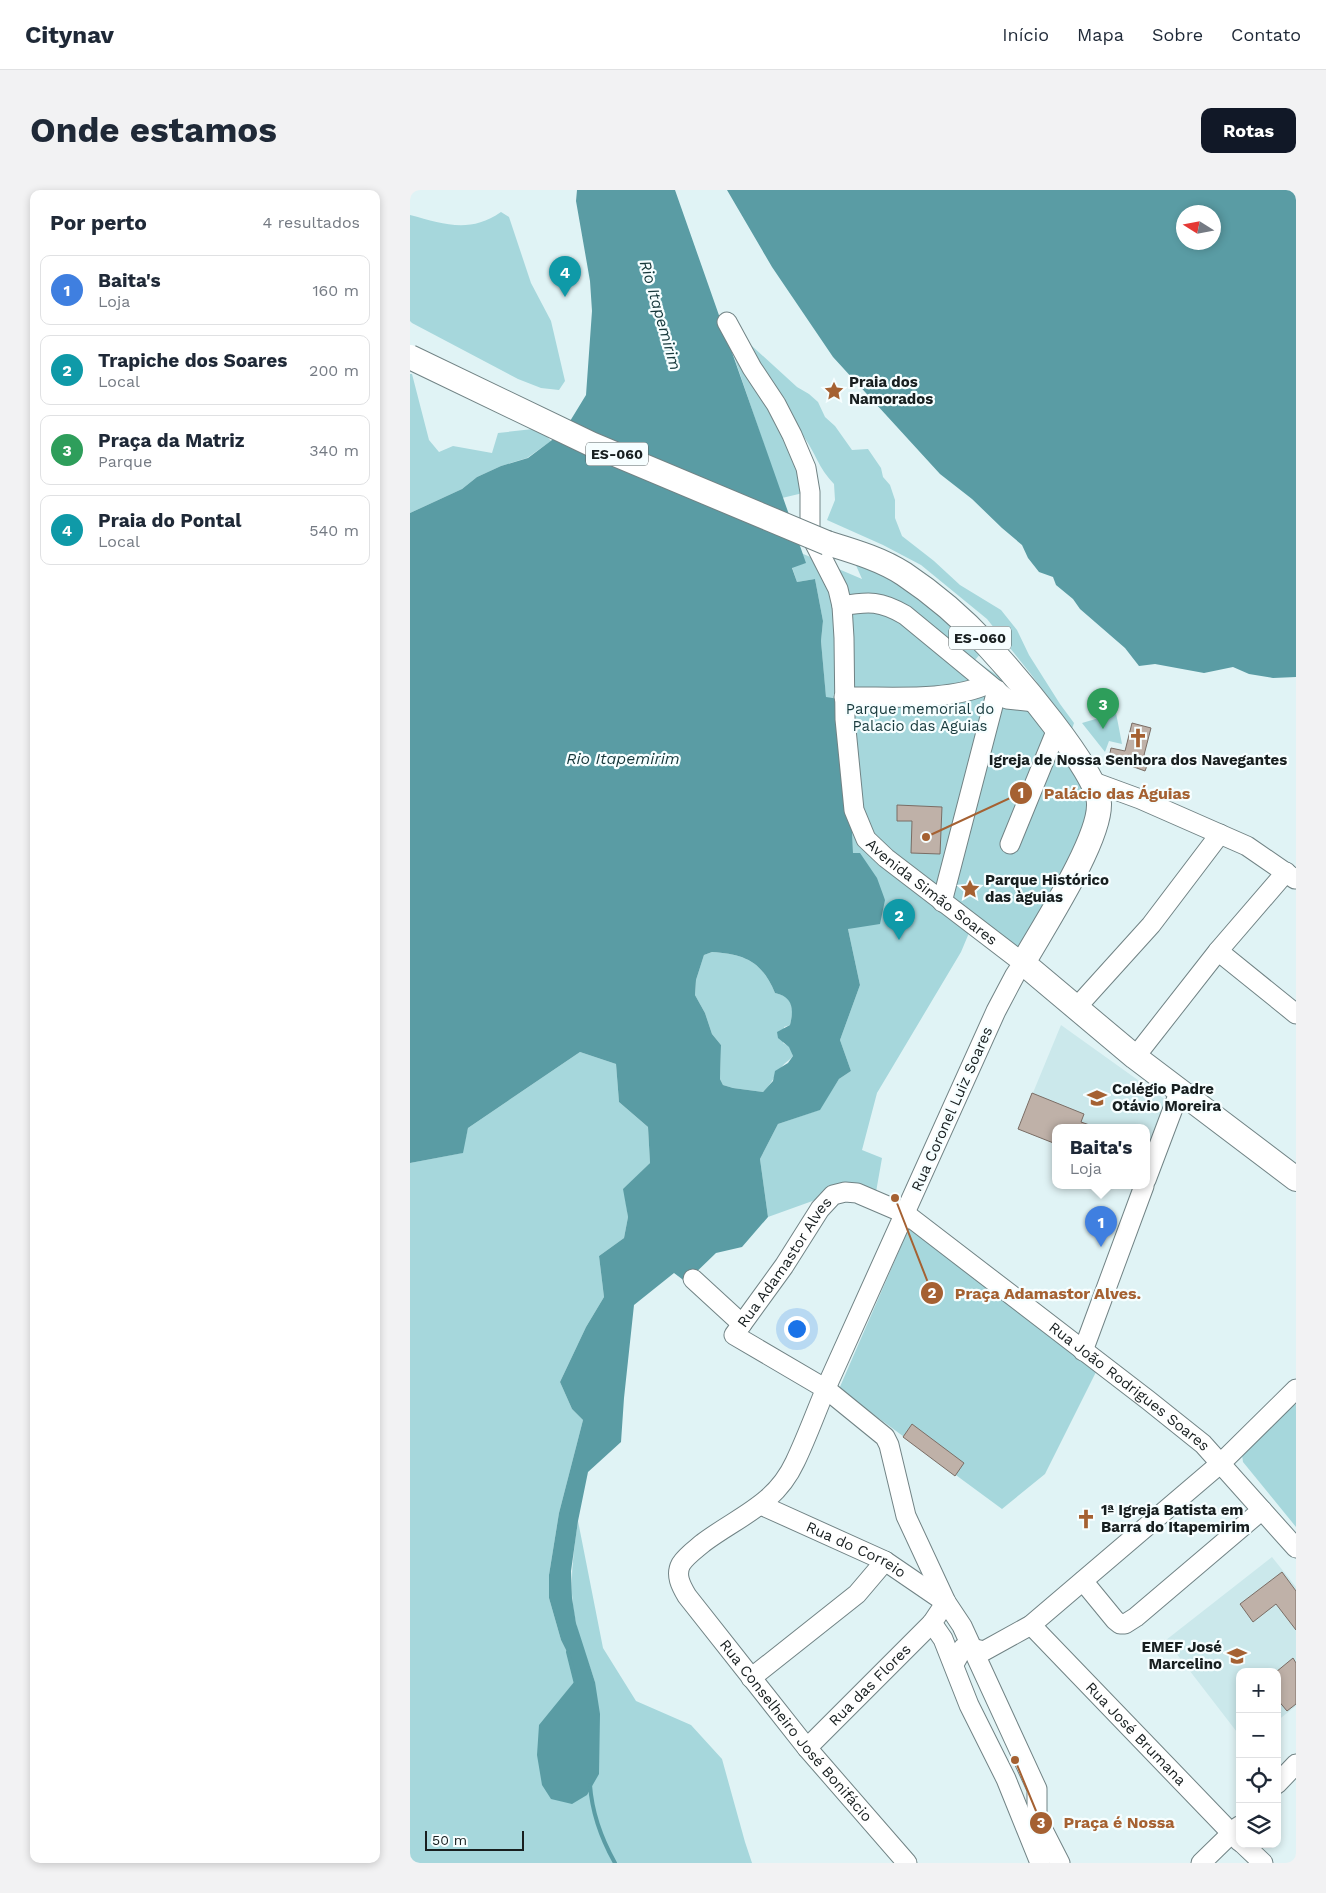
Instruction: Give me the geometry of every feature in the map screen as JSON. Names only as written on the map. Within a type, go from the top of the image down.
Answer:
[{"type":"main road","name":"ES-060","points":[[410,358],[591,444],[827,543],[874,559],[903,573],[929,592],[987,645],[1068,743],[1091,781]]},
{"type":"main road","name":"Rua Coronel Luiz Soares","points":[[1023,963],[1091,838],[1098,818],[1099,804],[1096,789],[1091,781]]},
{"type":"main road","points":[[1023,963],[1134,1057],[1296,1179]]},
{"type":"street","name":"Avenida Simão Soares","points":[[727,322],[752,368],[776,404],[801,457],[810,492],[810,531],[838,589],[842,606],[845,719],[854,810],[866,839],[875,849],[942,902],[1023,963]]},
{"type":"street","points":[[842,606],[869,602],[889,606],[905,615],[1008,699],[1018,702],[1035,702]]},
{"type":"street","points":[[844,697],[950,695],[992,687]]},
{"type":"street","points":[[942,902],[992,687]]},
{"type":"street","points":[[1010,844],[1057,729]]},
{"type":"street","points":[[1091,781],[1148,802],[1247,846],[1291,876],[1218,951],[1134,1057]]},
{"type":"street","points":[[1076,1008],[1151,925],[1220,834]]},
{"type":"street","points":[[1218,951],[1296,1014]]},
{"type":"street","name":"Rua Coronel Luiz Soares","points":[[687,1596],[680,1585],[681,1564],[713,1536],[761,1505],[781,1487],[795,1463],[826,1389],[996,1011],[1023,963]]},
{"type":"street","points":[[1150,1169],[1180,1090]]},
{"type":"street","points":[[1083,1351],[1143,1189]]},
{"type":"street","name":"Rua João Rodrigues Soares","points":[[838,1193],[857,1193],[906,1214],[1148,1400],[1203,1444],[1296,1547]]},
{"type":"street","name":"Rua Adamastor Alves","points":[[738,1330],[784,1266],[820,1209],[829,1198],[838,1193]]},
{"type":"street","points":[[693,1279],[738,1330],[826,1389],[885,1437],[889,1445],[906,1516],[946,1602],[962,1626],[1037,1789],[1039,1863]]},
{"type":"street","points":[[954,1664],[963,1648],[984,1651],[1031,1626],[1222,1463],[1296,1389]]},
{"type":"street","name":"Rua do Correio","points":[[761,1505],[885,1561],[946,1602]]},
{"type":"street","points":[[1083,1581],[1115,1620],[1120,1624],[1125,1624],[1136,1617],[1262,1510]]},
{"type":"street","points":[[751,1678],[856,1594],[885,1561]]},
{"type":"street","name":"Rua Conselheiro José Bonifácio","points":[[687,1596],[807,1748],[907,1863]]},
{"type":"street","name":"Rua das Flores","points":[[807,1748],[932,1623],[946,1602]]},
{"type":"street","points":[[932,1623],[943,1639],[969,1705],[1006,1779],[1039,1863]]},
{"type":"street","name":"Rua José Brumana","points":[[1031,1626],[1236,1834]]},
{"type":"street","points":[[1281,1780],[1296,1764]]},
{"type":"street","points":[[1037,1818],[1060,1863]]},
{"type":"street","points":[[1201,1863],[1236,1837]]},
{"type":"street","name":"Rua José Brumana","points":[[1249,1848],[1263,1863]]},
{"type":"shaded area","name":"Colégio Padre Otávio Moreira","points":[[1061,1025],[1170,1103],[1150,1153],[1150,1124],[1052,1124],[1052,1142],[1018,1129]]},
{"type":"shaded area","name":"EMEF José Marcelino","points":[[1272,1557],[1296,1587],[1296,1706],[1281,1718],[1281,1668],[1236,1668],[1236,1731],[1166,1640]]},
{"type":"green space","points":[[501,212],[509,217],[531,283],[551,321],[565,381],[559,390],[541,388],[518,379],[410,321],[410,215],[445,224],[467,225],[489,219]]},
{"type":"green space","points":[[732,319],[776,426],[796,454],[803,493],[782,498],[723,324]]},
{"type":"green space","points":[[749,345],[797,387],[818,402],[825,417],[835,426],[852,450],[868,449],[881,468],[883,477],[890,485],[895,500],[895,518],[902,536],[934,561],[960,585],[1001,610],[1017,630],[1029,655],[1074,723],[1072,729],[987,619],[921,565],[883,545],[827,520],[835,500],[834,484],[824,472],[808,443],[791,419],[786,409],[785,398],[779,396],[762,372],[762,366],[748,347]]},
{"type":"green space","points":[[410,374],[412,374],[429,440],[439,452],[453,446],[492,453],[498,433],[533,429],[535,423],[551,441],[527,458],[501,466],[477,477],[462,489],[410,513]]},
{"type":"green space","name":"Parque Histórico das àguias","points":[[801,553],[862,579],[855,563],[906,581],[981,653],[975,660],[1035,702],[1096,789],[1076,848],[1024,959],[974,921],[961,952],[877,1093],[862,1150],[882,1158],[876,1192],[818,1199],[768,1217],[760,1159],[778,1124],[819,1110],[839,1079],[851,1071],[840,1040],[860,985],[848,929],[885,900],[853,853],[839,699],[826,698],[821,641],[823,621],[815,579],[797,582],[792,567],[805,563]]},
{"type":"green space","points":[[1116,713],[1122,744],[1109,741],[1105,752],[1082,723]]},
{"type":"green space","points":[[712,952],[743,957],[751,961],[764,973],[775,993],[786,997],[791,1004],[790,1025],[784,1027],[783,1043],[790,1047],[793,1056],[782,1066],[763,1092],[723,1085],[720,1079],[721,1045],[712,1034],[705,1013],[695,995],[696,980],[704,955]]},
{"type":"green space","points":[[580,1052],[616,1064],[619,1102],[648,1127],[650,1163],[624,1189],[628,1217],[624,1238],[599,1256],[604,1297],[586,1327],[560,1382],[572,1409],[583,1420],[559,1513],[549,1575],[549,1598],[561,1640],[570,1658],[575,1677],[574,1682],[560,1701],[595,1682],[582,1645],[572,1598],[573,1559],[578,1521],[603,1648],[636,1701],[691,1725],[722,1759],[752,1863],[410,1863],[410,1163],[462,1153],[468,1128]]},
{"type":"green space","points":[[909,1228],[1097,1370],[1045,1474],[1002,1509],[839,1389]]},
{"type":"green space","points":[[1296,1404],[1296,1527],[1243,1462],[1242,1455],[1272,1421]]},
{"type":"water","name":"Rio Itapemirim","points":[[577,190],[675,190],[806,563],[792,568],[797,582],[815,579],[823,621],[821,641],[826,697],[839,699],[853,853],[860,853],[877,878],[885,900],[880,924],[848,929],[860,985],[840,1040],[851,1071],[839,1079],[820,1110],[778,1124],[760,1159],[768,1217],[742,1247],[716,1253],[686,1282],[674,1273],[634,1305],[621,1442],[588,1472],[578,1521],[571,1571],[572,1598],[576,1623],[595,1682],[600,1714],[599,1774],[587,1795],[572,1804],[551,1799],[542,1785],[537,1755],[539,1725],[574,1682],[575,1677],[570,1658],[561,1640],[549,1598],[549,1575],[559,1513],[583,1420],[572,1409],[560,1382],[586,1327],[604,1297],[599,1256],[624,1238],[628,1217],[623,1189],[650,1163],[648,1127],[619,1102],[616,1064],[580,1052],[468,1128],[463,1153],[410,1163],[410,513],[462,489],[477,477],[501,466],[528,458],[564,431],[586,395],[592,311],[590,281],[576,201]],"holes":[[[712,952],[743,957],[758,966],[770,982],[775,993],[786,997],[791,1004],[790,1025],[777,1032],[778,1038],[789,1047],[793,1056],[788,1063],[775,1071],[773,1081],[763,1092],[723,1085],[720,1079],[721,1045],[712,1034],[705,1013],[695,995],[696,980],[704,955]]]},
{"type":"water","points":[[727,190],[1296,190],[1296,677],[1273,678],[1249,674],[1233,667],[1204,673],[1155,664],[1139,666],[1125,648],[1080,609],[1073,599],[1056,585],[1053,577],[1039,572],[1028,558],[1022,545],[972,499],[940,474],[833,357],[772,267]]},
{"type":"building","name":"Igreja de Nossa Senhora dos Navegantes","points":[[1132,723],[1151,728],[1144,755],[1150,758],[1145,771],[1109,758],[1111,748],[1125,751]]},
{"type":"building","points":[[897,805],[942,807],[940,854],[911,853],[912,821],[897,821]]},
{"type":"building","points":[[1032,1093],[1084,1114],[1081,1122],[1087,1124],[1052,1124],[1052,1142],[1018,1129]]},
{"type":"building","points":[[912,1424],[964,1463],[955,1476],[903,1437]]},
{"type":"building","points":[[1282,1572],[1296,1591],[1296,1630],[1276,1604],[1253,1622],[1240,1604]]},
{"type":"building","points":[[1293,1658],[1296,1663],[1296,1704],[1287,1711],[1281,1704],[1281,1668]]},
{"type":"waterway","points":[[568,1652],[576,1684]]},
{"type":"waterway","points":[[590,1785],[598,1825],[615,1863]]},
{"type":"place","name":"Praia do Pontal","points":[[565,297]]},
{"type":"place","name":"Praia dos Namorados","points":[[834,391]]},
{"type":"place","name":"Praça da Matriz","points":[[1103,729]]},
{"type":"place","name":"Igreja de Nossa Senhora dos Navegantes","points":[[1138,738]]},
{"type":"place","name":"Palácio das Águias","points":[[926,837]]},
{"type":"place","name":"Parque Histórico das àguias","points":[[970,889]]},
{"type":"place","name":"Trapiche dos Soares","points":[[899,940]]},
{"type":"place","name":"Colégio Padre Otávio Moreira","points":[[1097,1098]]},
{"type":"place","name":"Praça Adamastor Alves.","points":[[895,1198]]},
{"type":"place","name":"Baita's","points":[[1101,1247]]},
{"type":"place","name":"1ª Igreja Batista em Barra do Itapemirim","points":[[1086,1519]]},
{"type":"place","name":"EMEF José Marcelino","points":[[1237,1656]]},
{"type":"place","name":"Praça é Nossa","points":[[1015,1760]]},
{"type":"park label","name":"Parque memorial do Palacio das Aguias","points":[[920,718]]}]
